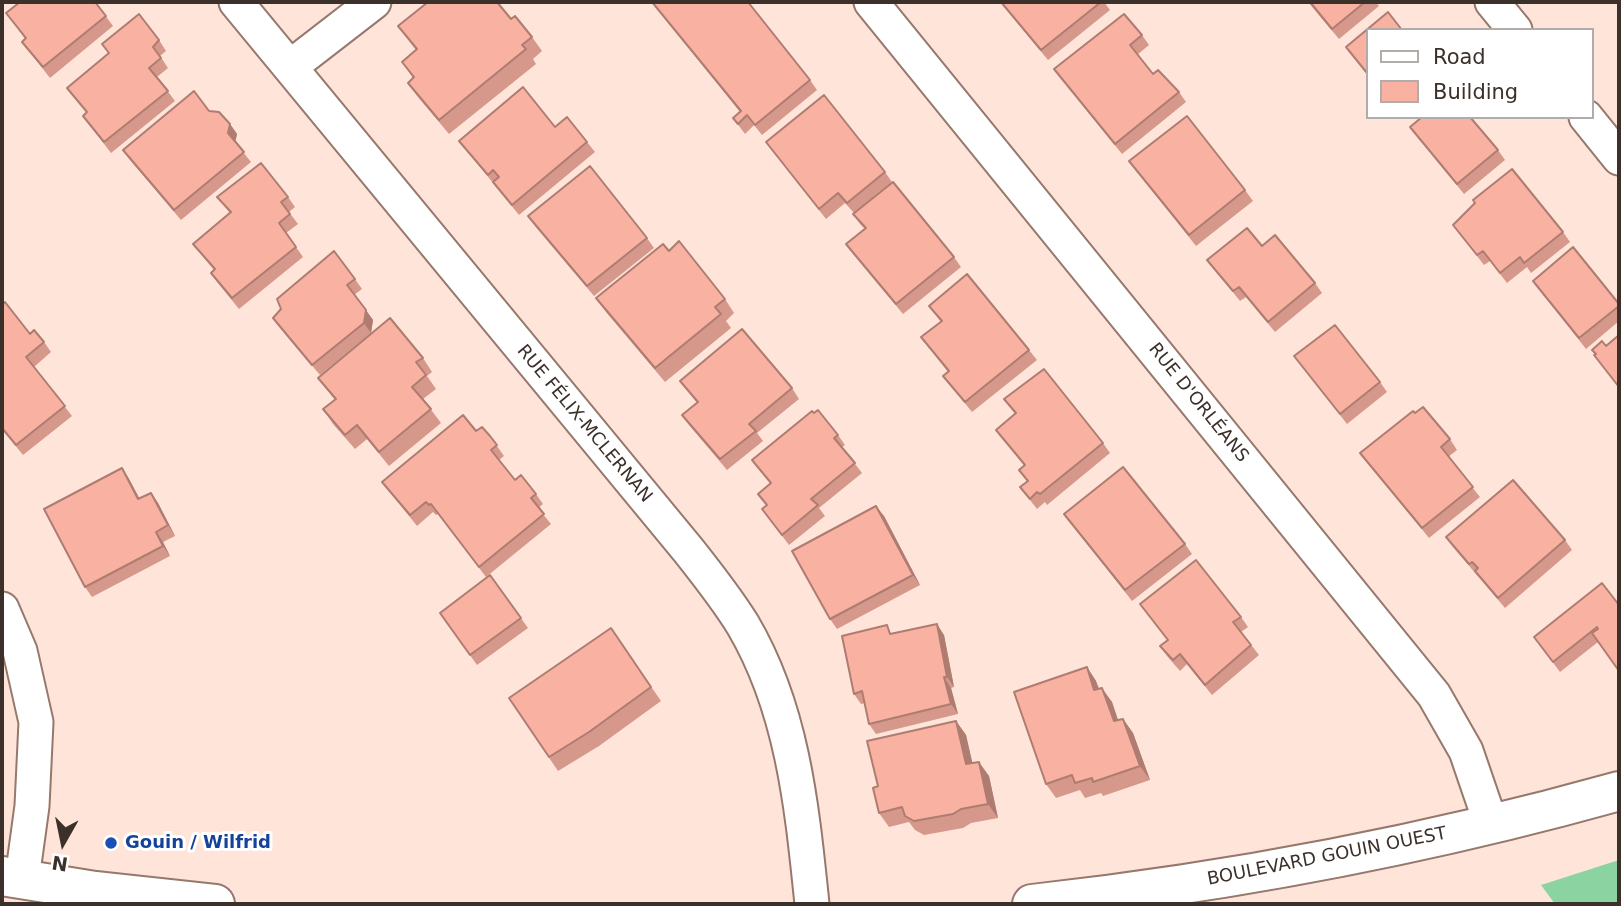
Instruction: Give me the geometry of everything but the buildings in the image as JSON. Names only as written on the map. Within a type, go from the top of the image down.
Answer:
[{"type":"main road","name":"BOULEVARD GOUIN OUEST","points":[[1032,904],[1181,885],[1401,846],[1619,791]]},
{"type":"main road","points":[[12,878],[95,891],[215,904]]},
{"type":"street","name":"RUE FÉLIX-MCLERNAN","points":[[236,2],[689,551],[743,625],[764,667],[788,736],[806,839],[812,904]]},
{"type":"street","points":[[290,67],[374,2]]},
{"type":"street","name":"RUE D'ORLÉANS","points":[[871,2],[1428,686],[1466,751],[1492,824]]},
{"type":"street","points":[[1492,2],[1513,28]]},
{"type":"street","points":[[1588,119],[1619,158]]},
{"type":"street","points":[[2,609],[20,651],[36,722],[32,806],[12,878]]},
{"type":"green space","points":[[1619,860],[1619,904],[1555,904],[1541,885]]},
{"type":"place","name":"Gouin / Wilfrid","points":[[111,843]]}]
